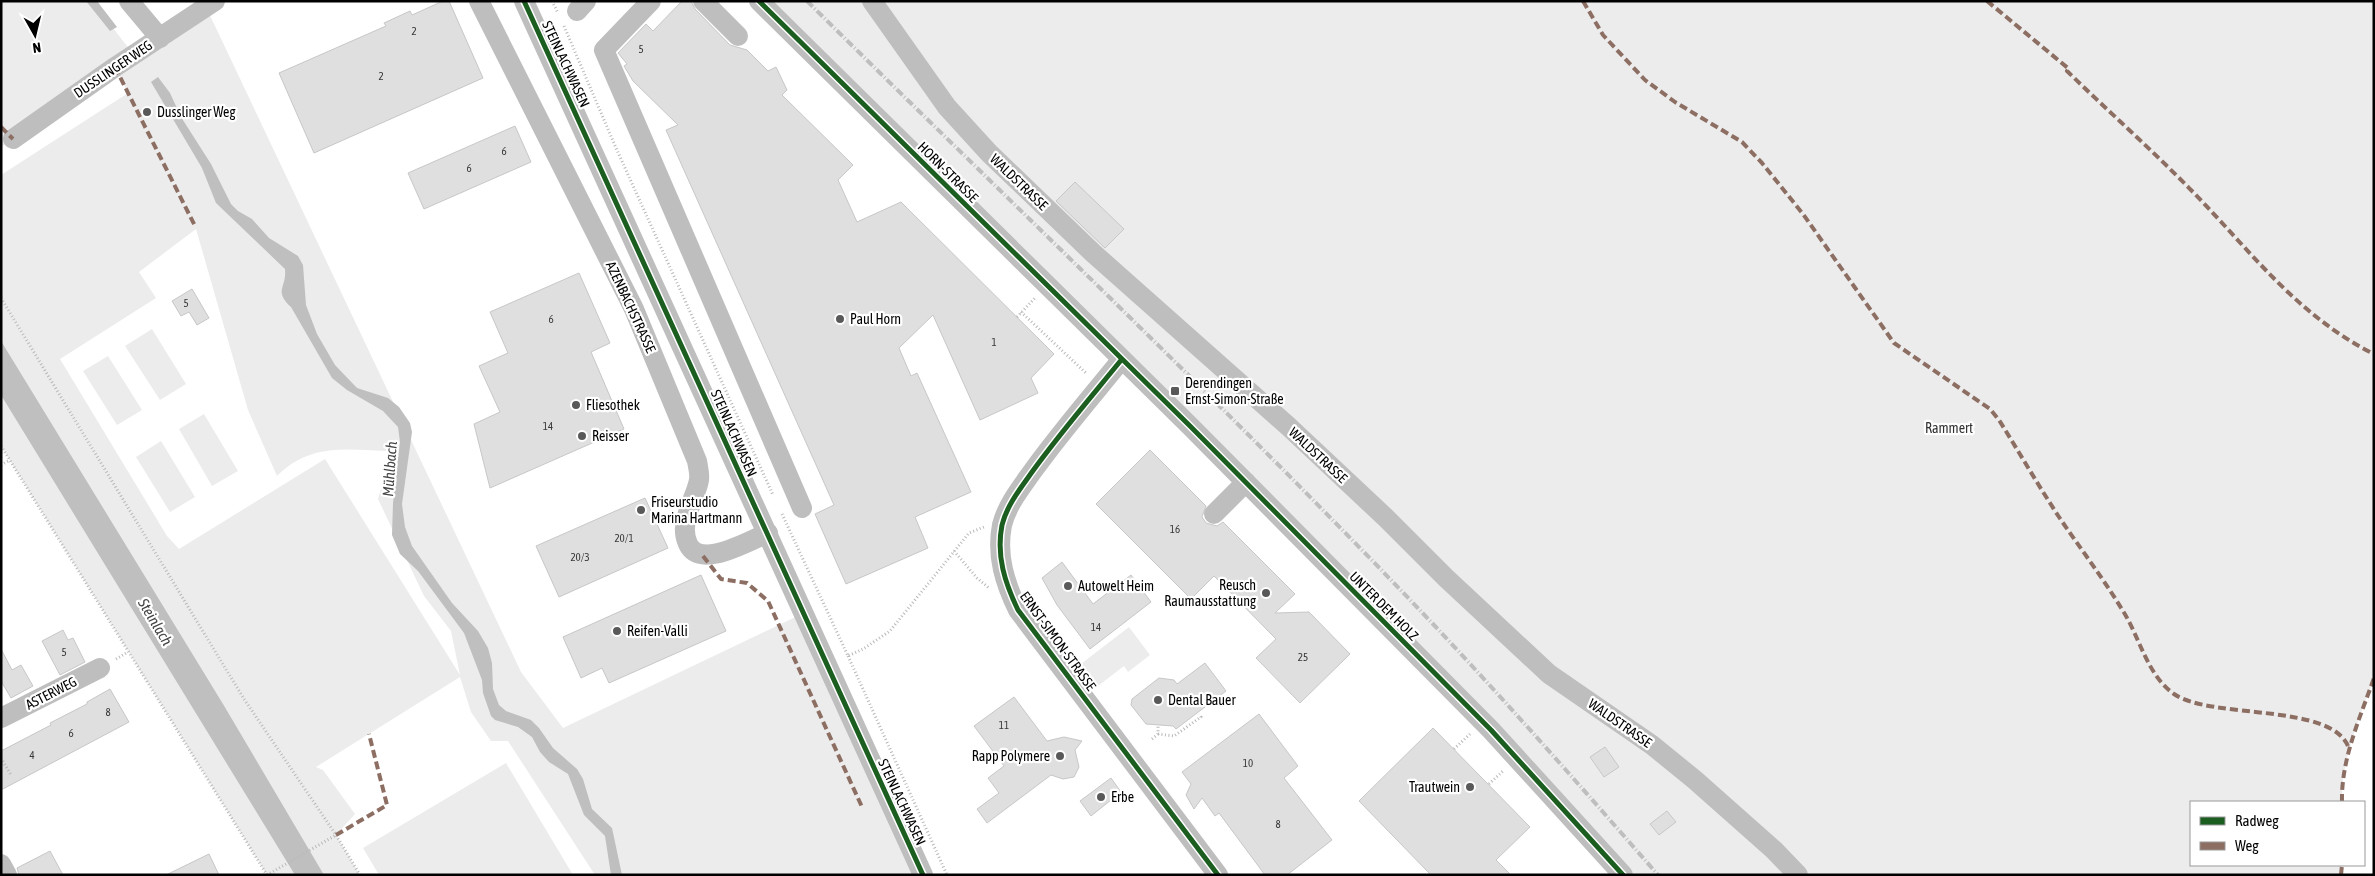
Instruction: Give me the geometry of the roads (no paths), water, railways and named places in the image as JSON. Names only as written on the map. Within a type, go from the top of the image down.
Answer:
[{"type":"street","points":[[129,1],[160,38]]},
{"type":"street","name":"DUSSLINGER WEG","points":[[13,139],[115,67],[215,1]]},
{"type":"street","name":"AZENBACHSTRASSE","points":[[478,1],[634,309],[697,461],[699,480],[686,519],[685,535],[693,552],[703,556],[714,554],[768,533]]},
{"type":"street","name":"STEINLACHWASEN","points":[[524,1],[923,875]]},
{"type":"street","points":[[651,1],[604,50],[802,508]]},
{"type":"street","points":[[702,1],[738,36]]},
{"type":"street","name":"HORN-STRASSE","points":[[759,1],[1122,359]]},
{"type":"street","name":"WALDSTRASSE","points":[[872,1],[947,107],[989,153],[1093,253],[1288,426],[1549,674],[1652,745],[1695,780],[1774,850],[1798,875]]},
{"type":"street","name":"ERNST-SIMON-STRASSE","points":[[1122,359],[1046,453],[1011,501],[1002,526],[1000,556],[1006,585],[1018,610],[1218,875]]},
{"type":"street","name":"UNTER DEM HOLZ","points":[[1122,359],[1491,730],[1612,871]]},
{"type":"street","points":[[1214,514],[1246,482]]},
{"type":"street","name":"ASTERWEG","points":[[1,718],[100,668]]},
{"type":"street","points":[[1,864],[6,875]]},
{"type":"water","points":[[86,1],[97,1],[117,27],[110,31]]},
{"type":"water","points":[[158,77],[170,93],[181,117],[211,164],[231,204],[238,211],[252,219],[269,238],[298,256],[303,265],[306,305],[317,334],[335,365],[357,388],[388,398],[399,407],[410,423],[412,432],[402,504],[405,527],[412,546],[452,603],[478,631],[488,648],[492,663],[493,689],[499,705],[506,711],[531,720],[553,748],[577,769],[583,779],[592,809],[612,828],[622,875],[611,875],[605,836],[584,815],[568,774],[549,762],[540,752],[532,737],[518,727],[495,720],[491,716],[483,693],[482,680],[464,633],[418,571],[400,554],[392,535],[393,503],[400,442],[398,427],[383,411],[347,390],[332,378],[291,307],[283,297],[282,289],[285,269],[216,203],[202,168],[151,82]]},
{"type":"water","name":"Steinlach","points":[[1,341],[223,704],[324,875],[295,875],[1,395]]},
{"type":"railway","points":[[807,1],[1201,387],[1356,544],[1490,686],[1658,875]]},
{"type":"place","name":"Dusslinger Weg","points":[[147,112]]},
{"type":"place","name":"Paul Horn","points":[[840,319]]},
{"type":"place","name":"Derendingen Ernst-Simon-Straße","points":[[1175,391]]},
{"type":"place","name":"Fliesothek","points":[[576,405]]},
{"type":"place","name":"Reisser","points":[[582,436]]},
{"type":"place","name":"Friseurstudio Marina Hartmann","points":[[641,510]]},
{"type":"place","name":"Autowelt Heim","points":[[1068,586]]},
{"type":"place","name":"Reusch Raumausstattung","points":[[1266,593]]},
{"type":"place","name":"Reifen-Valli","points":[[617,631]]},
{"type":"place","name":"Dental Bauer","points":[[1158,700]]},
{"type":"place","name":"Rapp Polymere","points":[[1060,756]]},
{"type":"place","name":"Trautwein","points":[[1470,787]]},
{"type":"place","name":"Erbe","points":[[1101,797]]},
{"type":"park label","name":"Rammert","points":[[1949,428]]},
{"type":"water label","name":"Mühlbach","points":[[390,469]]}]
